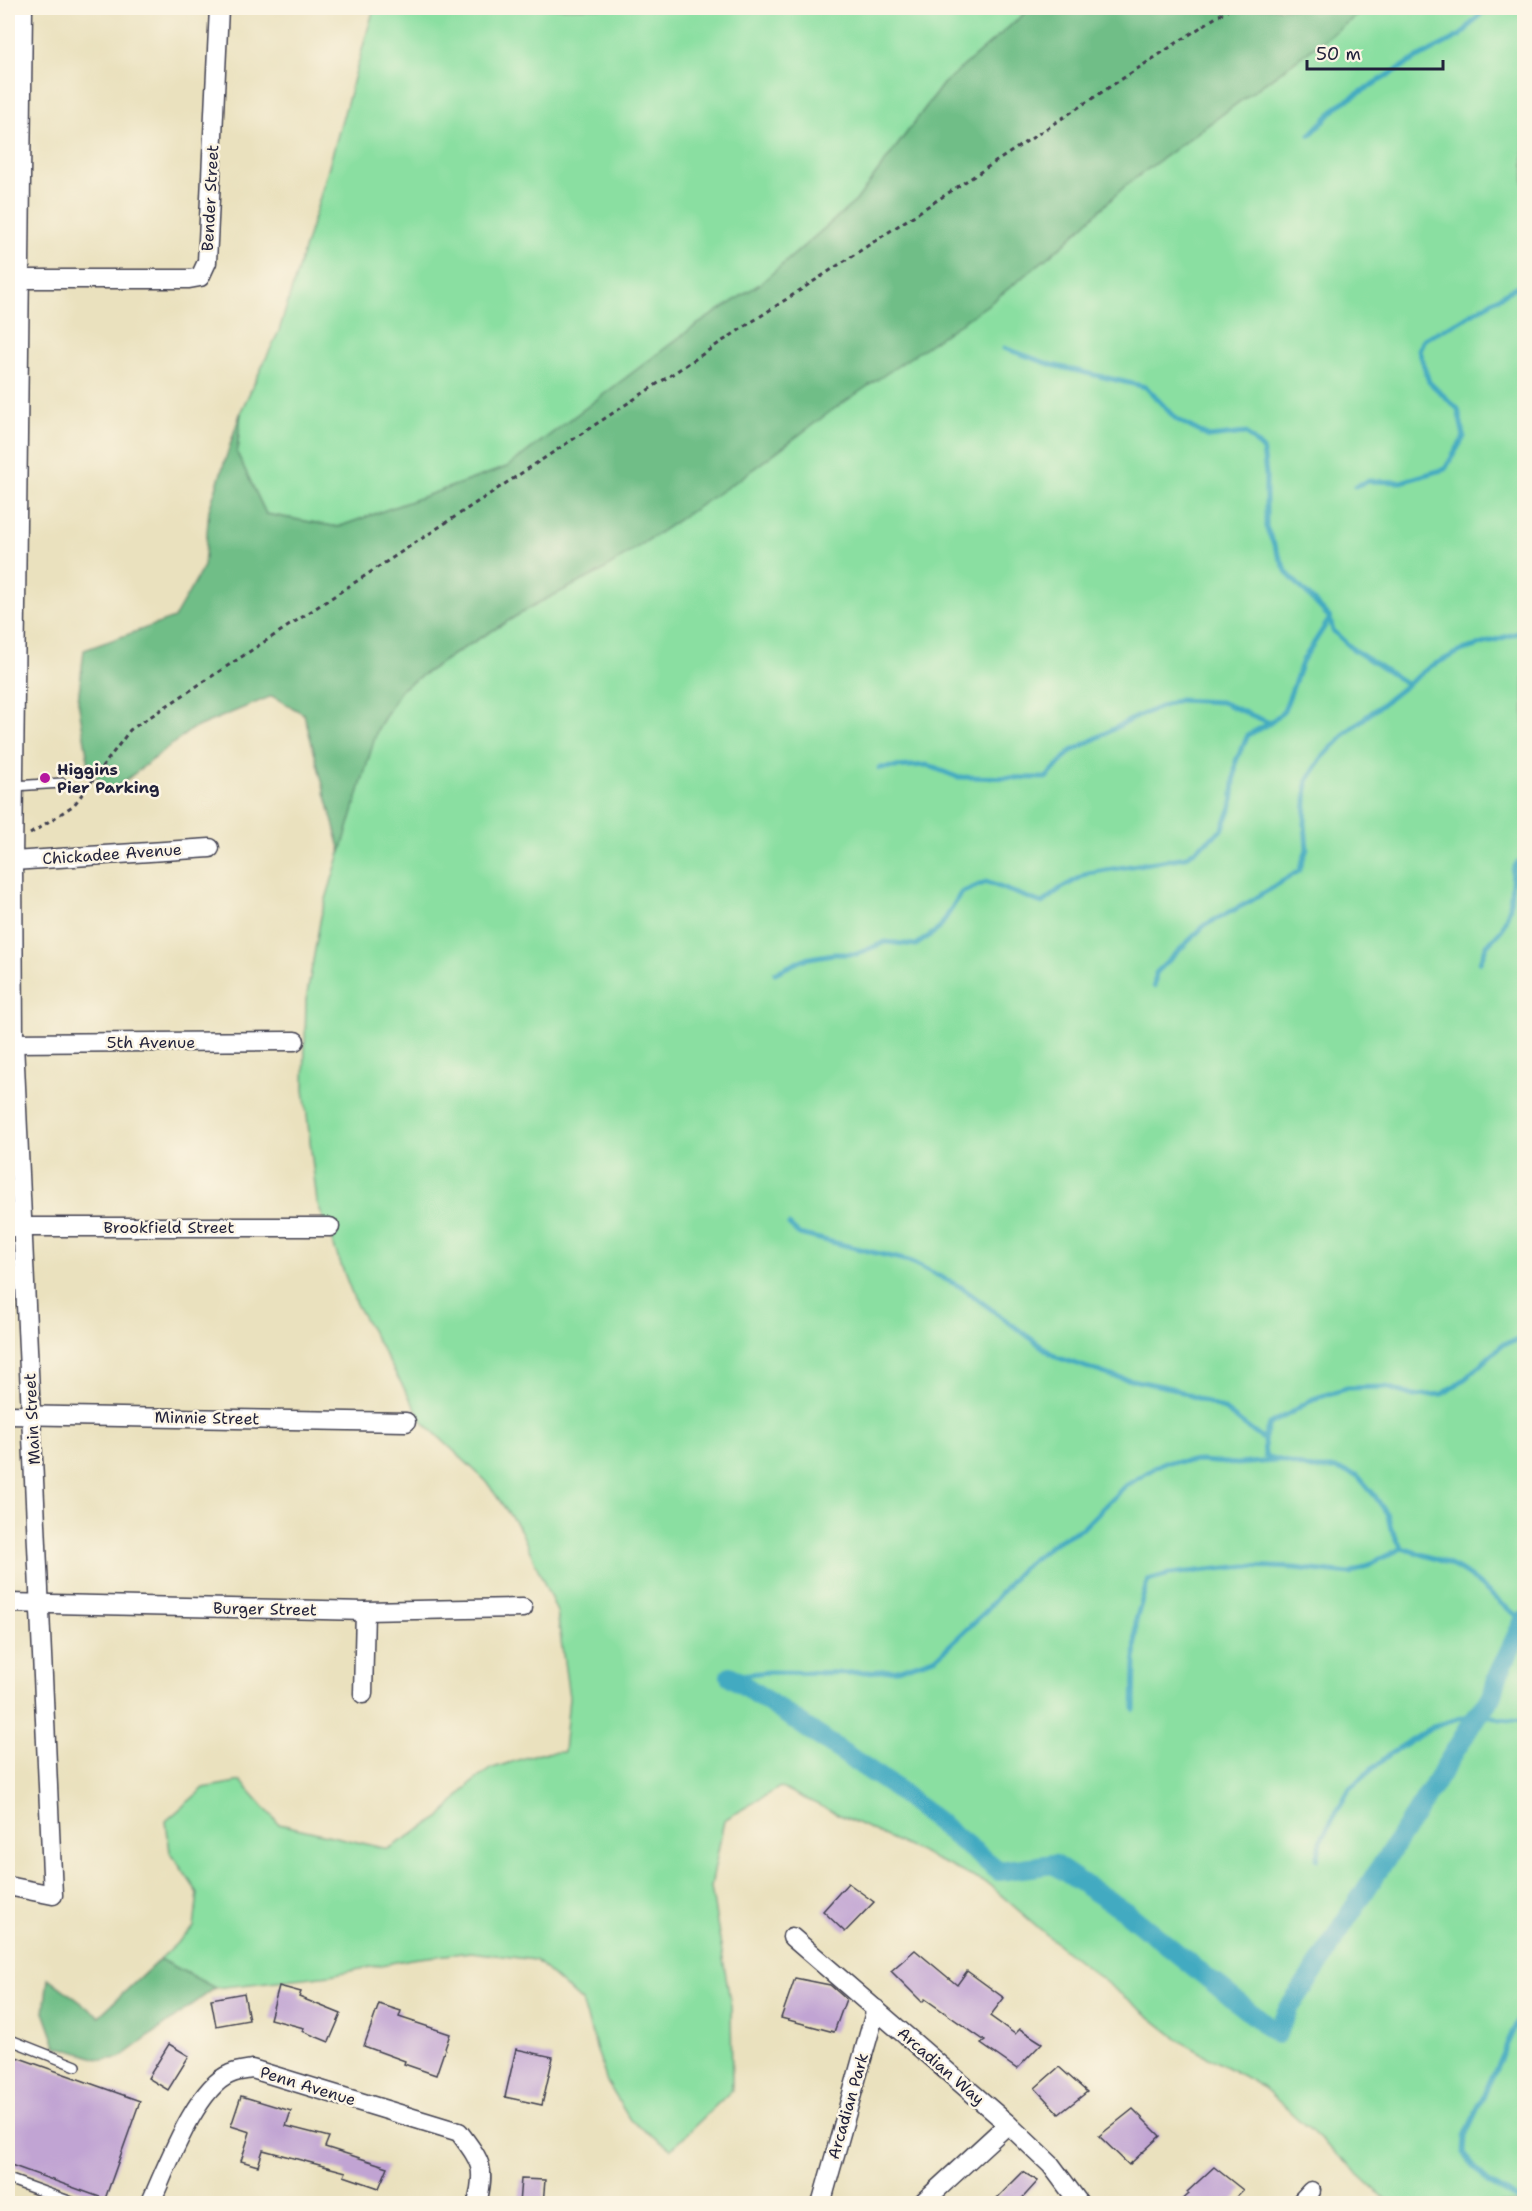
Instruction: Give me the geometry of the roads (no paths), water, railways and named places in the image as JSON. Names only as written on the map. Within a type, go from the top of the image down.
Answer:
[{"type":"street","name":"Main Street","points":[[8,1886],[53,1895],[32,1416],[15,1227],[11,1043],[22,8]]},
{"type":"street","name":"Bender Street","points":[[20,279],[189,279],[200,277],[207,262],[219,8]]},
{"type":"street","name":"Chickadee Avenue","points":[[13,861],[210,848]]},
{"type":"street","name":"5th Avenue","points":[[11,1043],[295,1041]]},
{"type":"street","name":"Brookfield Street","points":[[15,1227],[330,1227]]},
{"type":"street","name":"Minnie Street","points":[[8,1415],[406,1422]]},
{"type":"street","name":"Burger Street","points":[[8,1603],[365,1611],[522,1608]]},
{"type":"street","points":[[363,1694],[365,1611]]},
{"type":"street","name":"Arcadian Way","points":[[792,1937],[1008,2124],[1051,2165],[1080,2204]]},
{"type":"street","name":"Arcadian Park","points":[[821,2204],[876,2009]]},
{"type":"street","name":"Penn Avenue","points":[[150,2204],[193,2111],[209,2089],[229,2074],[252,2069],[459,2132],[478,2158],[483,2180],[477,2204]]},
{"type":"street","points":[[921,2204],[1008,2124]]},
{"type":"lane","points":[[14,786],[62,783]]},
{"type":"lane","points":[[8,2039],[76,2066]]},
{"type":"lane","points":[[8,2179],[77,2204]]},
{"type":"waterway","points":[[1310,135],[1339,105],[1417,58],[1461,35],[1486,8]]},
{"type":"waterway","points":[[1355,486],[1369,481],[1401,482],[1445,469],[1464,437],[1458,409],[1429,382],[1419,350],[1424,339],[1460,321],[1524,282]]},
{"type":"waterway","points":[[1004,348],[1052,365],[1146,387],[1176,419],[1209,437],[1246,433],[1263,450],[1266,474],[1266,527],[1287,573],[1330,618],[1333,631],[1354,650],[1407,684]]},
{"type":"waterway","points":[[775,973],[804,959],[833,954],[857,954],[885,942],[916,945],[939,929],[961,893],[986,882],[1042,903],[1060,889],[1088,873],[1186,857],[1222,830],[1232,805],[1236,761],[1248,735],[1270,723],[1284,711],[1303,660],[1330,618]]},
{"type":"waterway","points":[[1154,986],[1156,973],[1205,925],[1251,901],[1299,871],[1307,849],[1305,824],[1307,781],[1322,758],[1348,731],[1431,666],[1463,650],[1524,631]]},
{"type":"waterway","points":[[879,768],[927,765],[957,777],[1046,778],[1070,752],[1136,717],[1178,700],[1221,702],[1270,723]]},
{"type":"waterway","points":[[1480,962],[1487,945],[1502,929],[1510,907],[1513,870],[1517,863],[1524,861]]},
{"type":"waterway","points":[[789,1225],[799,1234],[909,1261],[961,1287],[1056,1357],[1112,1376],[1172,1388],[1223,1409],[1264,1440]]},
{"type":"waterway","points":[[1524,1339],[1503,1344],[1466,1378],[1443,1394],[1414,1396],[1386,1387],[1347,1388],[1313,1399],[1269,1424],[1264,1440],[1265,1456],[1312,1469],[1336,1469],[1357,1475],[1388,1516],[1391,1529],[1402,1548],[1459,1569],[1524,1620]]},
{"type":"waterway","points":[[730,1676],[768,1672],[849,1673],[897,1670],[937,1657],[984,1613],[1021,1569],[1054,1543],[1084,1527],[1124,1487],[1164,1462],[1202,1461],[1237,1464],[1275,1461]]},
{"type":"waterway","points":[[1134,1710],[1136,1620],[1148,1580],[1169,1574],[1246,1566],[1350,1574],[1402,1548]]},
{"type":"waterway","points":[[730,1676],[894,1787],[999,1871],[1053,1864],[1126,1912],[1277,2034],[1289,2008],[1479,1712],[1492,1697],[1498,1675],[1524,1620]]},
{"type":"waterway","points":[[1317,1859],[1322,1838],[1350,1788],[1391,1753],[1433,1727],[1479,1712],[1500,1719],[1524,1721]]},
{"type":"waterway","points":[[1524,2007],[1465,2136],[1464,2154],[1489,2183],[1524,2203]]},
{"type":"place","name":"Higgins Pier Parking","points":[[45,778]]}]
